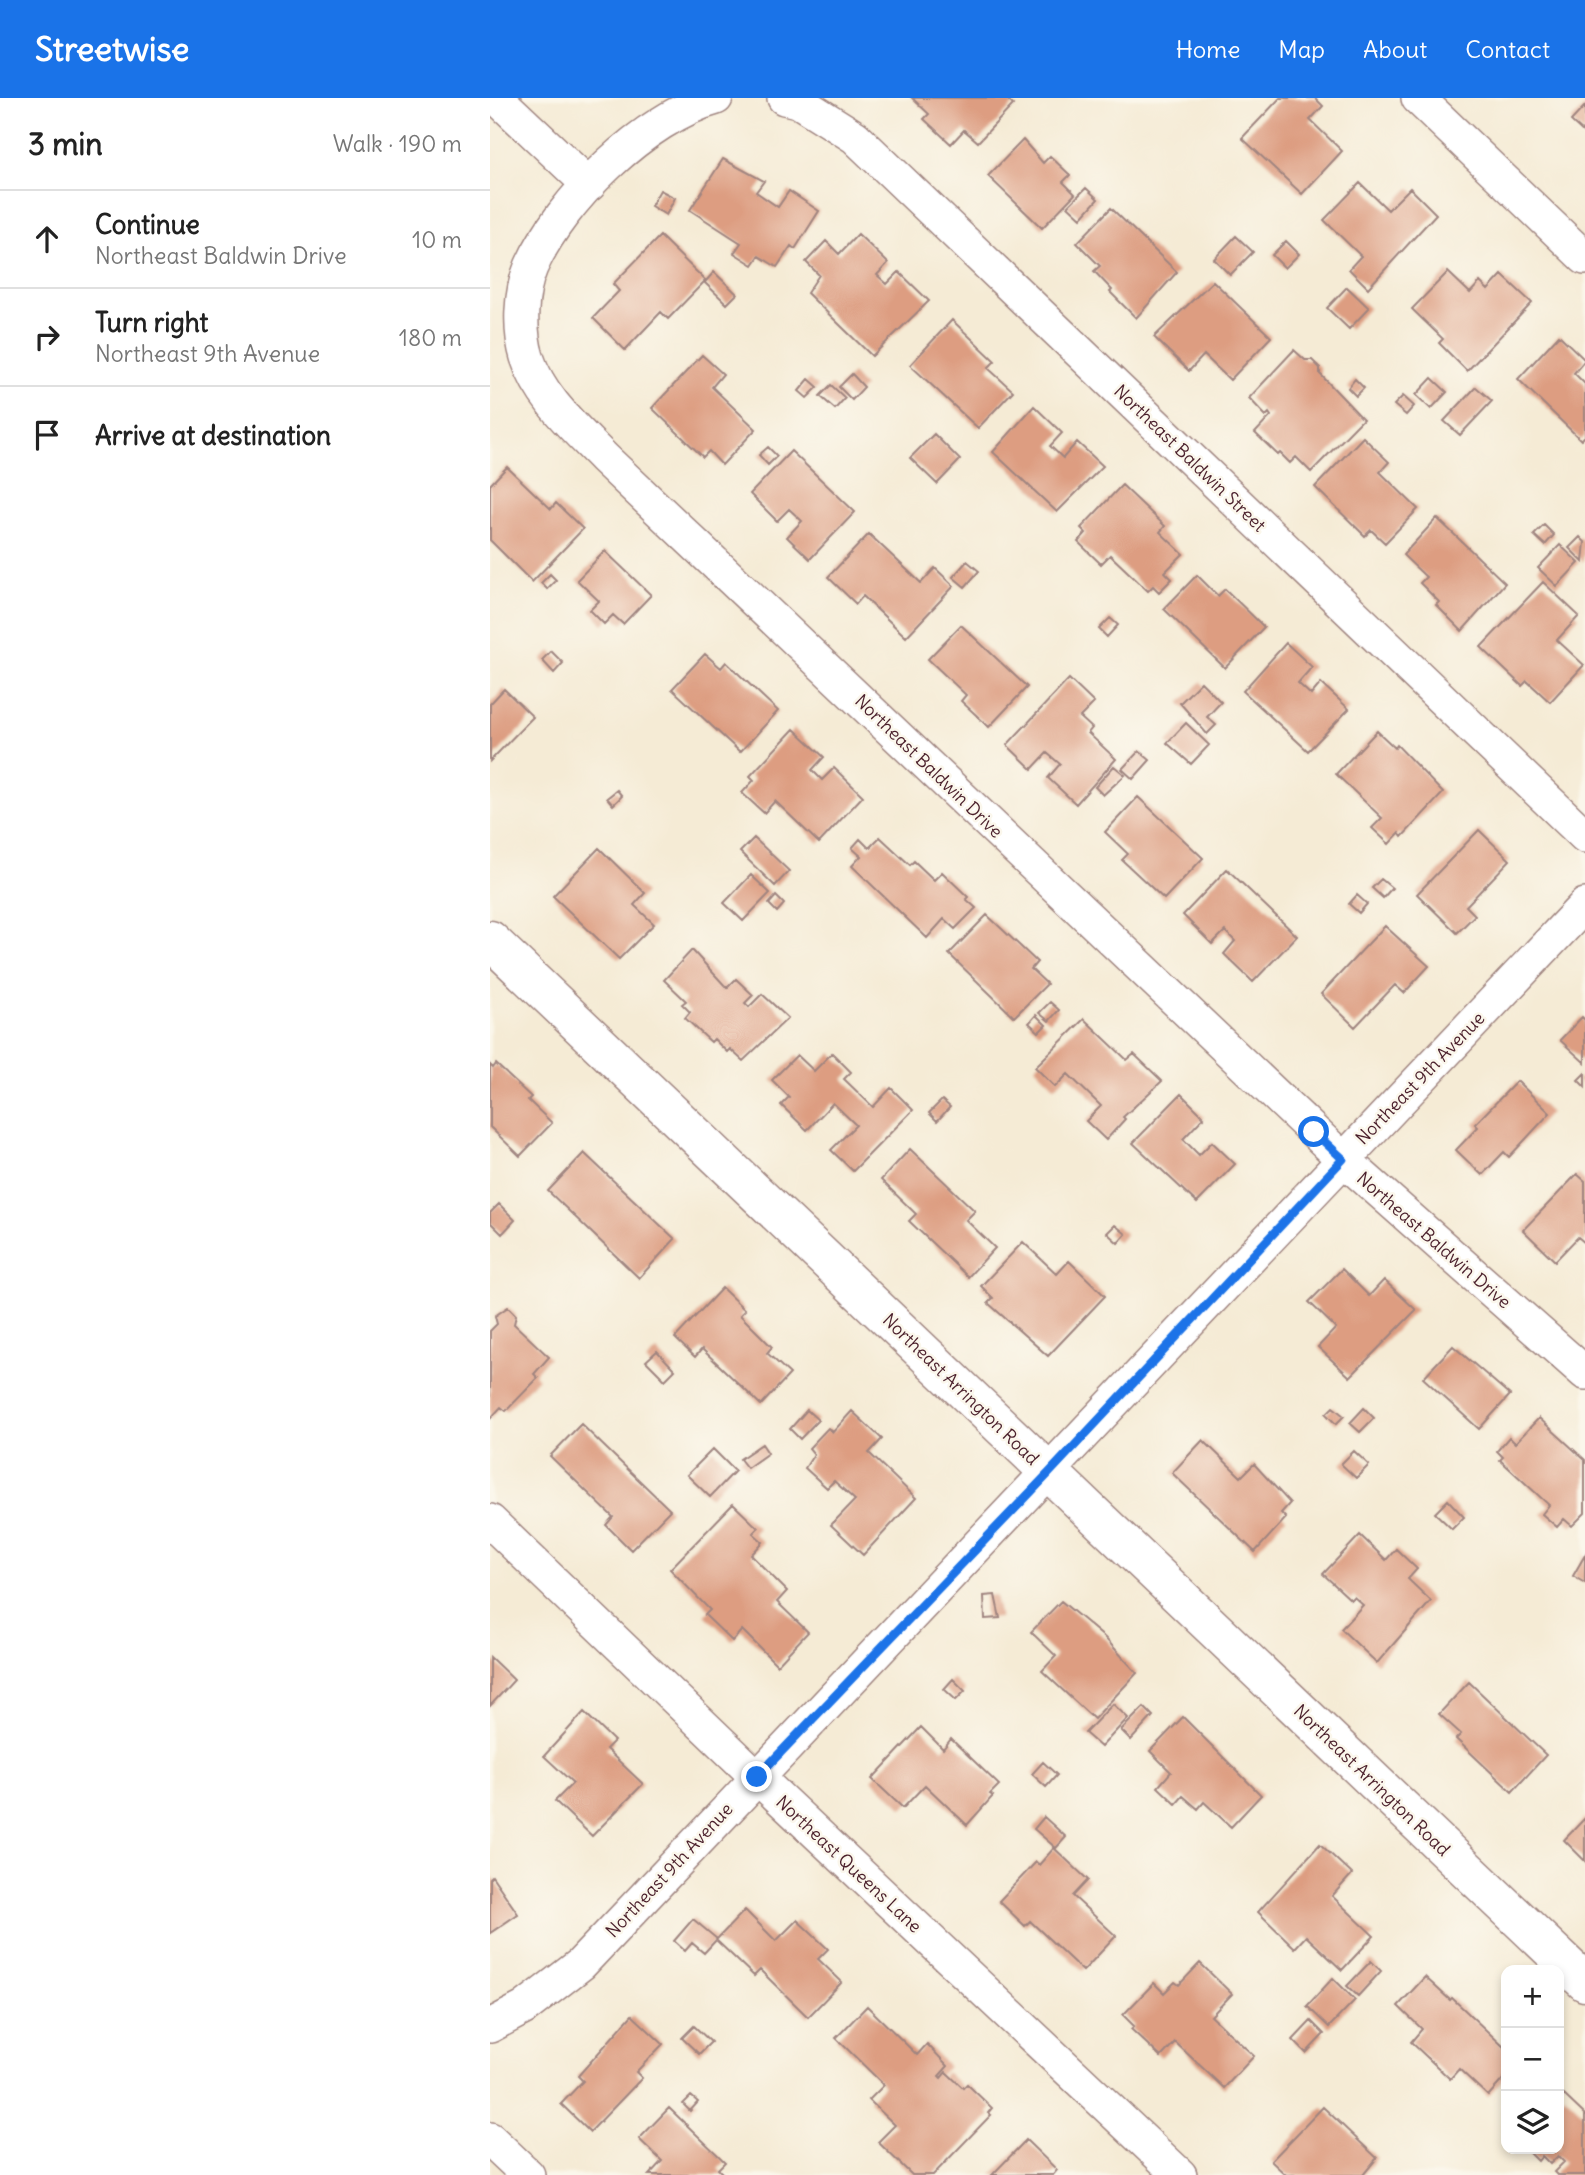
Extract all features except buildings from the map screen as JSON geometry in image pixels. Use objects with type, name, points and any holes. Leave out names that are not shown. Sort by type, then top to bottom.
[{"type":"street","points":[[497,98],[589,185],[623,150],[664,118],[694,104],[716,98]]},
{"type":"street","name":"Northeast Baldwin Street","points":[[784,98],[798,101],[855,137],[1585,836]]},
{"type":"street","points":[[1418,98],[1585,258]]},
{"type":"street","name":"Northeast Baldwin Drive","points":[[589,185],[545,242],[530,269],[523,298],[522,328],[527,357],[557,410],[604,458],[1343,1159],[1585,1373]]},
{"type":"street","name":"Northeast 9th Avenue","points":[[490,2026],[524,2008],[580,1964],[1049,1473],[1585,905]]},
{"type":"street","name":"Northeast Arrington Road","points":[[490,940],[1585,1982]]},
{"type":"street","name":"Northeast Queens Lane","points":[[490,1521],[757,1777],[1180,2175]]},
{"type":"street","points":[[490,2139],[528,2175]]},
{"type":"route","points":[[757,1777],[1049,1473],[1343,1159],[1314,1132]]}]
